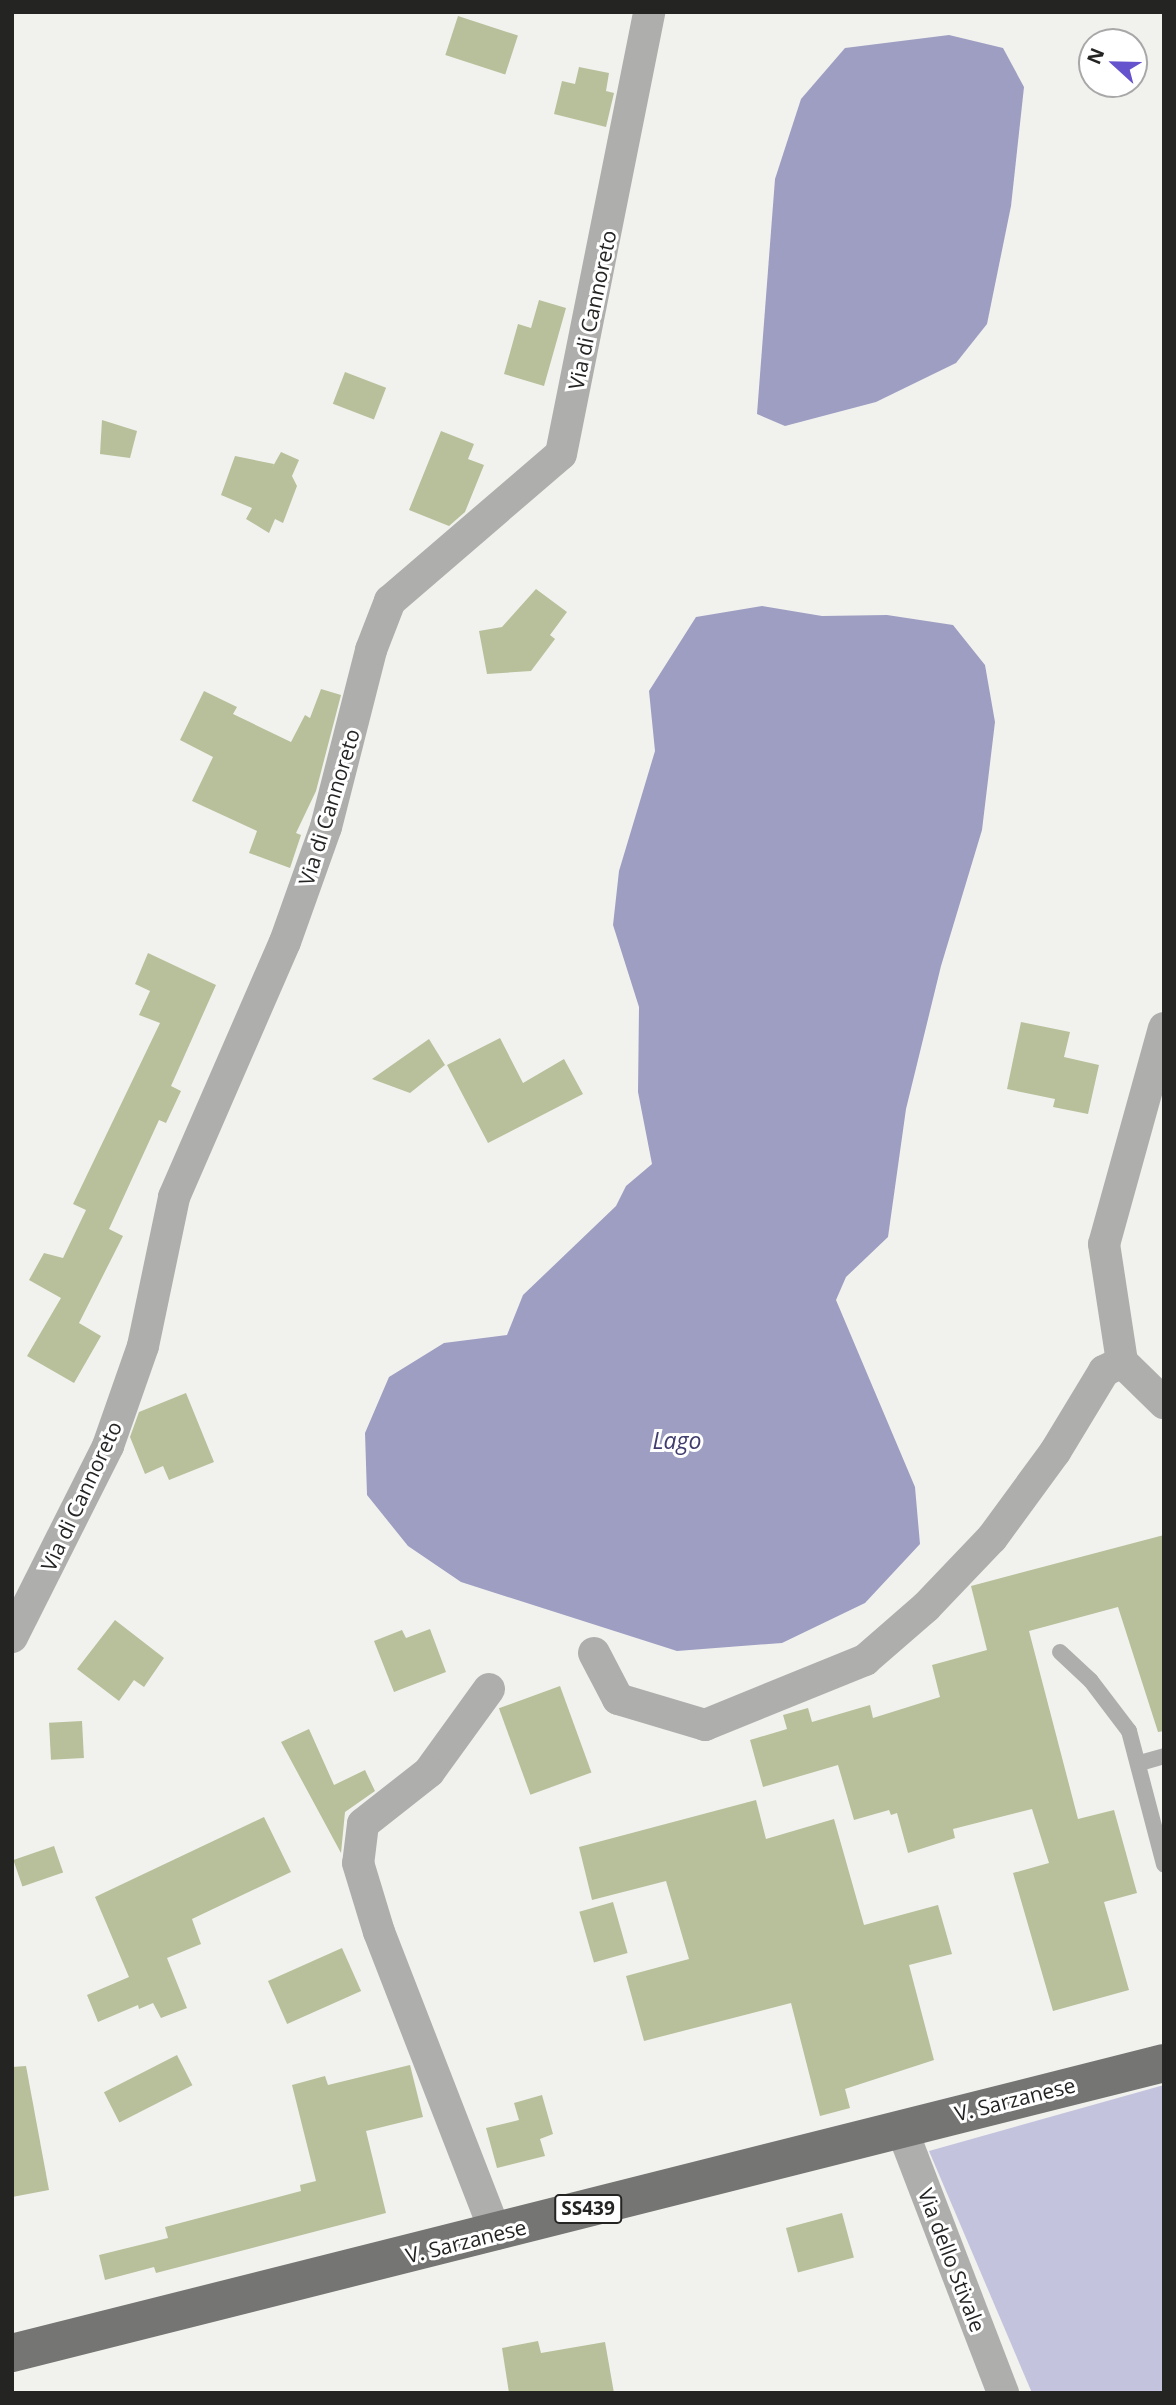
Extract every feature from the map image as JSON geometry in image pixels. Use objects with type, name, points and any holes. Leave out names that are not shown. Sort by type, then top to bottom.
[{"type":"main road","name":"V. Sarzanese","points":[[12,2353],[496,2234],[901,2127],[1164,2063]]},
{"type":"street","name":"Via di Cannoreto","points":[[12,1637],[108,1446],[143,1346],[174,1198],[233,1070],[317,852],[371,650],[390,601],[561,454],[649,12]]},
{"type":"street","points":[[1164,1028],[1104,1244],[1122,1362],[1164,1403]]},
{"type":"street","points":[[594,1653],[618,1699],[705,1725],[865,1660],[926,1608],[992,1538],[1055,1452],[1104,1371],[1122,1362]]},
{"type":"street","points":[[489,1689],[429,1772],[363,1824],[358,1863],[379,1932],[496,2234]]},
{"type":"street","name":"Via dello Stivale","points":[[901,2127],[1003,2393]]},
{"type":"lane","points":[[1060,1652],[1091,1681],[1129,1731],[1140,1763],[1164,1864]]},
{"type":"lane","points":[[1140,1763],[1164,1756]]},
{"type":"shaded area","points":[[1164,2085],[1164,2393],[1032,2393],[929,2151]]},
{"type":"water","points":[[949,35],[1003,48],[1024,87],[1011,206],[987,324],[956,363],[876,402],[785,426],[757,414],[775,179],[801,99],[845,48]]},
{"type":"water","name":"Lago","points":[[762,606],[822,616],[887,615],[953,625],[985,665],[995,722],[982,830],[941,966],[906,1109],[888,1237],[846,1277],[836,1300],[915,1487],[920,1544],[865,1603],[782,1643],[677,1651],[461,1582],[408,1546],[367,1495],[365,1433],[389,1377],[444,1343],[507,1335],[523,1295],[616,1206],[626,1186],[652,1164],[638,1092],[639,1007],[613,925],[619,871],[655,751],[649,691],[696,617]]},
{"type":"building","points":[[458,16],[518,35],[505,74],[445,55]]},
{"type":"building","points":[[579,67],[609,73],[606,91],[614,93],[606,127],[554,114],[562,81],[575,84]]},
{"type":"building","points":[[539,300],[566,308],[544,386],[504,374],[518,324],[531,328]]},
{"type":"building","points":[[345,372],[386,388],[374,420],[333,404]]},
{"type":"building","points":[[102,420],[137,431],[130,458],[100,454]]},
{"type":"building","points":[[441,431],[474,444],[468,459],[484,465],[465,512],[449,526],[409,510]]},
{"type":"building","points":[[281,452],[299,460],[292,476],[297,486],[283,523],[275,519],[269,533],[246,519],[252,508],[221,495],[235,456],[274,464],[272,468]]},
{"type":"building","points":[[536,589],[567,612],[550,635],[555,639],[531,671],[487,674],[479,631],[502,627]]},
{"type":"building","points":[[321,689],[341,695],[316,791],[296,833],[301,835],[290,868],[249,853],[257,831],[192,801],[213,757],[180,740],[204,691],[237,707],[233,714],[291,742],[305,715],[310,718]]},
{"type":"building","points":[[148,953],[216,985],[171,1086],[181,1091],[166,1123],[159,1120],[109,1229],[123,1236],[79,1323],[101,1336],[74,1383],[27,1356],[61,1298],[29,1280],[44,1253],[63,1258],[86,1210],[73,1204],[160,1023],[139,1015],[150,991],[135,984]]},
{"type":"building","points":[[1021,1022],[1070,1032],[1064,1057],[1099,1065],[1088,1114],[1053,1107],[1055,1099],[1007,1089]]},
{"type":"building","points":[[500,1038],[523,1083],[564,1059],[583,1094],[488,1143],[447,1065]]},
{"type":"building","points":[[429,1039],[445,1065],[410,1093],[372,1079]]},
{"type":"building","points":[[186,1393],[214,1462],[169,1480],[163,1466],[145,1474],[130,1437],[139,1412]]},
{"type":"building","points":[[1164,1535],[1164,1731],[1158,1732],[1118,1607],[1029,1631],[1078,1819],[1114,1810],[1137,1893],[1104,1902],[1129,1990],[1053,2011],[1013,1873],[1049,1863],[1032,1809],[953,1829],[955,1838],[908,1853],[897,1813],[891,1815],[889,1810],[854,1820],[838,1765],[763,1787],[750,1740],[787,1729],[783,1715],[808,1708],[812,1722],[870,1705],[873,1718],[940,1697],[932,1665],[987,1650],[971,1586]]},
{"type":"building","points":[[115,1620],[164,1658],[144,1687],[134,1680],[119,1701],[77,1669]]},
{"type":"building","points":[[430,1629],[446,1672],[394,1692],[374,1641],[402,1630],[406,1638]]},
{"type":"building","points":[[560,1686],[591,1772],[530,1795],[499,1708]]},
{"type":"building","points":[[82,1721],[84,1758],[51,1760],[49,1723]]},
{"type":"building","points":[[309,1729],[334,1785],[365,1770],[375,1791],[345,1812],[341,1853],[281,1742]]},
{"type":"building","points":[[756,1800],[766,1839],[834,1819],[864,1925],[938,1905],[952,1954],[909,1965],[934,2060],[845,2089],[850,2108],[820,2116],[791,2003],[644,2041],[626,1976],[689,1959],[666,1881],[592,1900],[579,1847]]},
{"type":"building","points":[[264,1817],[291,1872],[192,1919],[201,1944],[167,1958],[187,2008],[161,2018],[153,2003],[139,2009],[138,2005],[98,2022],[87,1995],[129,1977],[95,1897]]},
{"type":"building","points":[[54,1846],[63,1872],[22,1886],[13,1860]]},
{"type":"building","points":[[613,1902],[628,1953],[594,1963],[579,1912]]},
{"type":"building","points":[[342,1948],[361,1991],[287,2024],[268,1981]]},
{"type":"building","points":[[177,2055],[192,2085],[119,2123],[104,2092]]},
{"type":"building","points":[[410,2065],[423,2117],[366,2131],[386,2213],[156,2273],[154,2267],[105,2280],[99,2255],[168,2238],[165,2227],[301,2191],[300,2185],[316,2181],[292,2085],[325,2076],[328,2085]]},
{"type":"building","points":[[26,2066],[49,2190],[12,2197],[12,2067]]},
{"type":"building","points":[[542,2095],[553,2134],[540,2139],[545,2156],[497,2168],[486,2128],[519,2120],[514,2103]]},
{"type":"building","points":[[842,2213],[854,2257],[798,2272],[786,2228]]},
{"type":"building","points":[[538,2341],[541,2353],[605,2342],[614,2393],[509,2393],[502,2348]]}]
